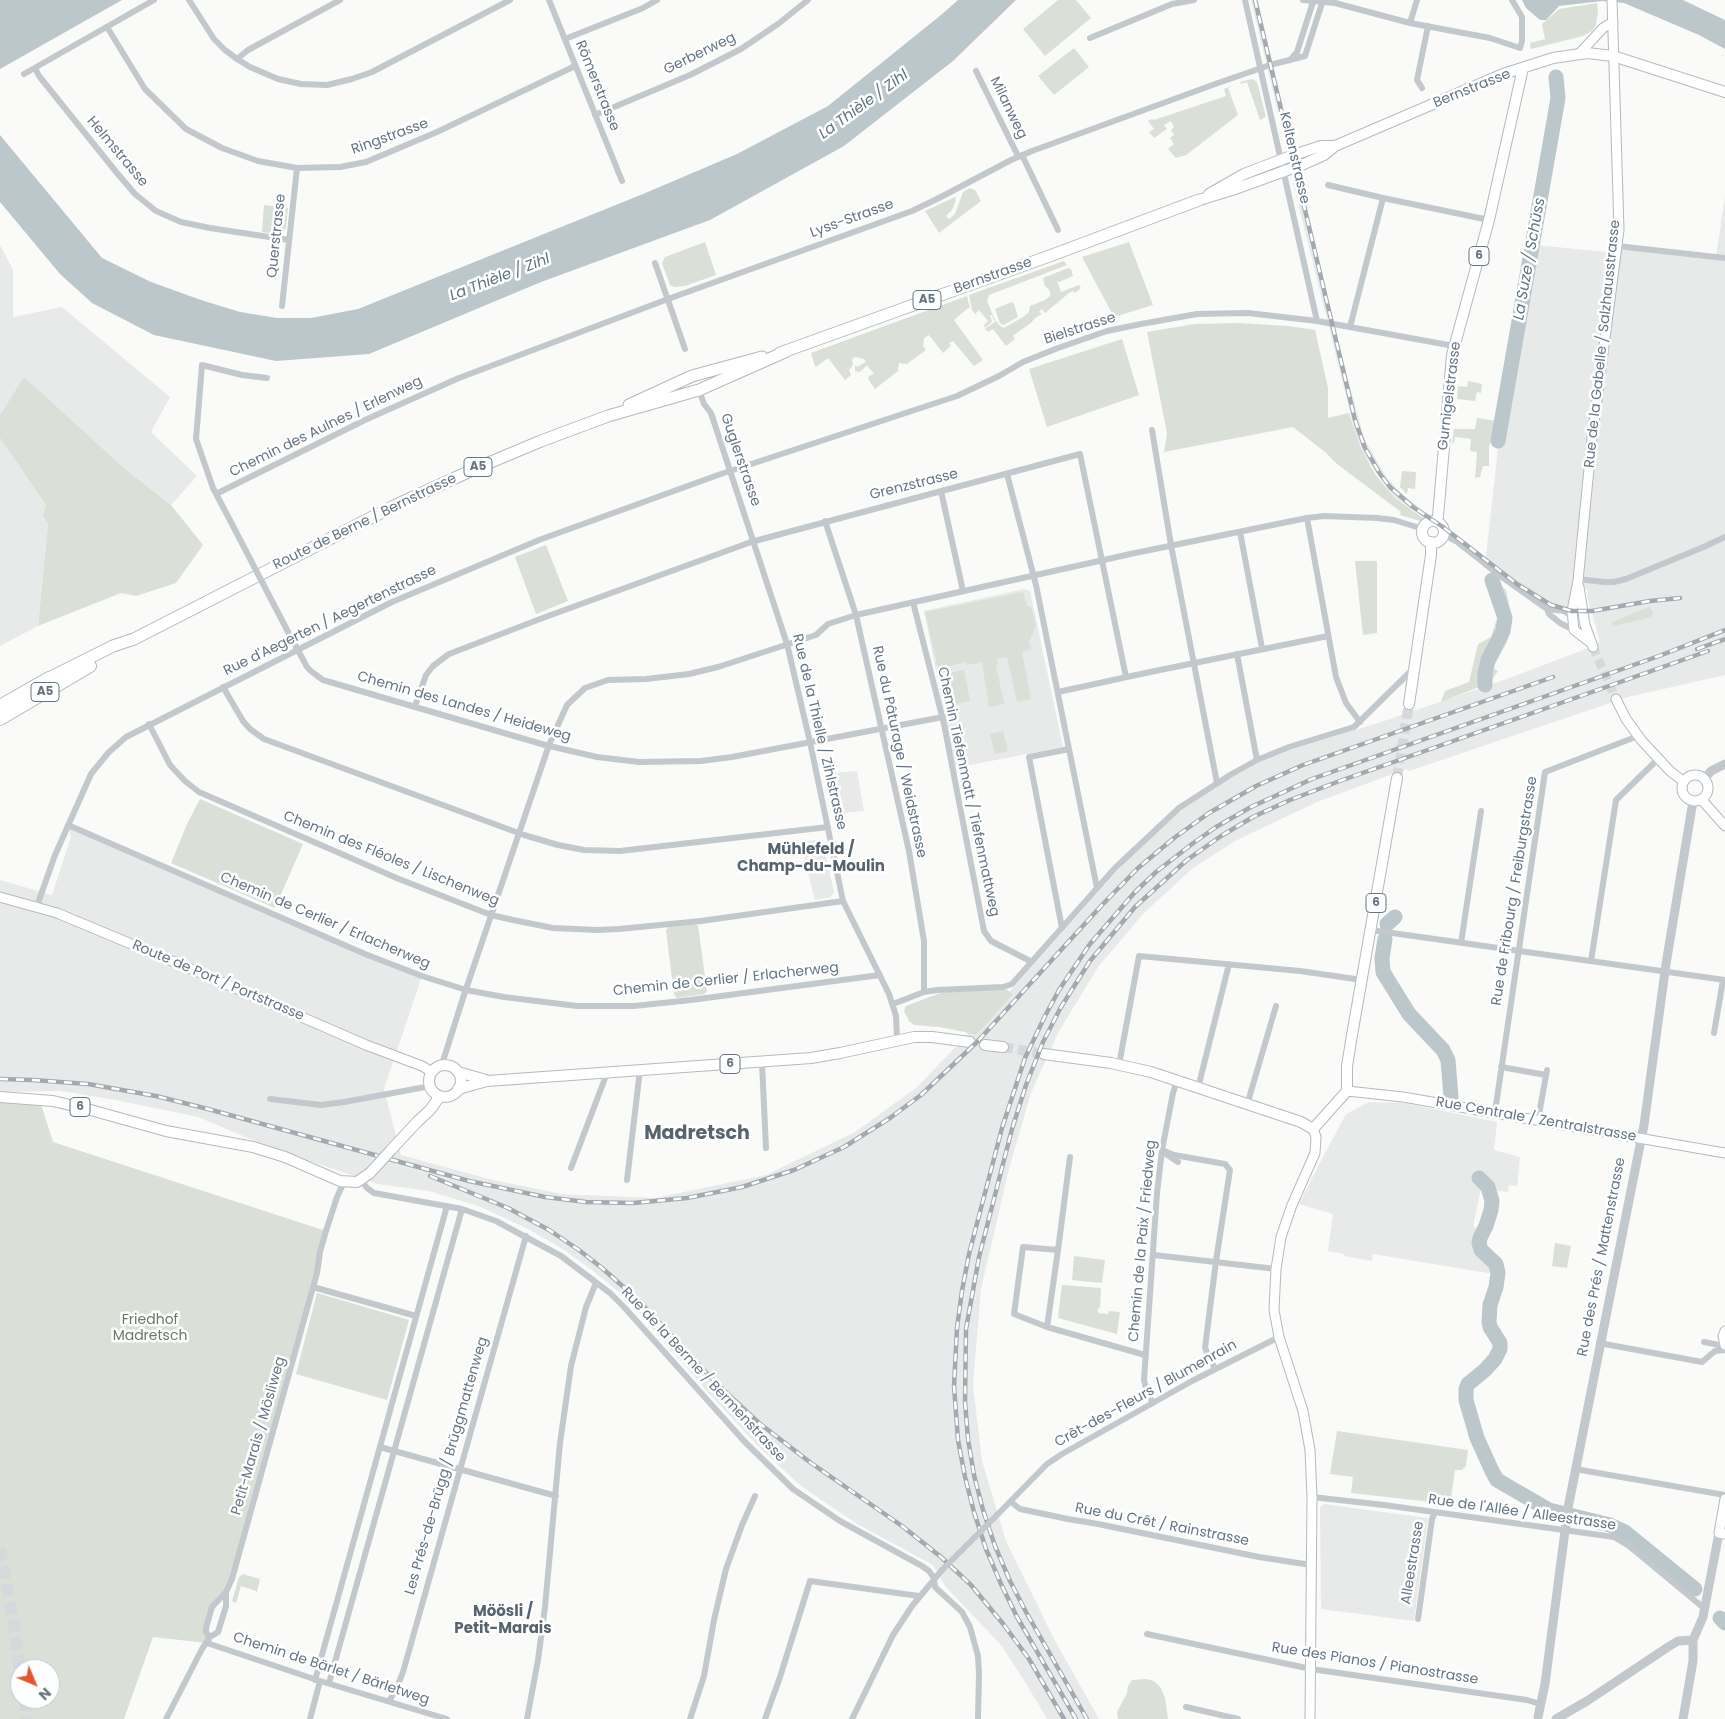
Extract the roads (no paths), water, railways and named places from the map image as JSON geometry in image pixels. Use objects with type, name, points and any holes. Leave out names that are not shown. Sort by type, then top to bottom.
[{"type":"highway","name":"Bernstrasse","points":[[608,416],[699,390],[787,351],[1199,200]]},
{"type":"highway","name":"Bernstrasse","points":[[608,416],[692,376],[787,351]]},
{"type":"highway","points":[[699,390],[706,378],[720,368]]},
{"type":"highway","name":"Route de Berne / Bernstrasse","points":[[134,639],[440,484],[541,441],[608,416]]},
{"type":"highway","name":"A5","points":[[0,719],[117,651],[134,639]]},
{"type":"highway","name":"A5","points":[[0,698],[16,689],[49,678],[113,646],[134,639]]},
{"type":"highway","points":[[0,706],[49,678]]},
{"type":"main road","name":"Rue de la Gabelle / Salzhausstrasse","points":[[1574,630],[1572,615],[1578,580],[1592,438],[1617,246],[1618,221],[1612,3]]},
{"type":"main road","points":[[1579,54],[1603,28],[1613,22]]},
{"type":"main road","name":"Bernstrasse","points":[[1199,200],[1232,190],[1324,155],[1336,146],[1503,74],[1553,58],[1579,54],[1613,56],[1725,92]]},
{"type":"main road","name":"Gurnigelstrasse","points":[[1436,522],[1454,346],[1489,220],[1523,68]]},
{"type":"main road","name":"Bernstrasse","points":[[1199,200],[1244,174],[1321,146],[1336,146]]},
{"type":"main road","points":[[1436,522],[1443,527],[1444,535],[1440,540],[1431,542],[1423,536],[1423,529],[1428,523],[1436,522]]},
{"type":"main road","points":[[1409,704],[1431,555],[1431,542]]},
{"type":"main road","points":[[1574,630],[1592,645],[1585,625],[1578,580]]},
{"type":"main road","points":[[1616,698],[1626,719],[1638,736],[1658,759],[1683,781]]},
{"type":"main road","points":[[1693,775],[1704,779],[1708,789],[1706,795],[1697,800],[1687,799],[1681,788],[1683,781],[1693,775]]},
{"type":"main road","name":"6","points":[[1347,1091],[1347,1066],[1397,778]]},
{"type":"main road","points":[[1697,800],[1725,826]]},
{"type":"main road","name":"Route de Port / Portstrasse","points":[[0,897],[57,913],[366,1045],[415,1063],[432,1072]]},
{"type":"main road","name":"6","points":[[458,1089],[487,1081],[762,1063],[819,1057],[922,1036],[970,1042]]},
{"type":"main road","points":[[985,1045],[1002,1047]]},
{"type":"main road","points":[[1044,1054],[1119,1065],[1151,1072],[1301,1122],[1313,1129],[1316,1137],[1315,1153],[1287,1218],[1281,1237],[1276,1269],[1274,1310],[1279,1336],[1303,1411],[1311,1459],[1310,1719]]},
{"type":"main road","points":[[443,1065],[452,1066],[458,1072],[461,1080],[458,1089],[452,1095],[440,1096],[436,1094],[431,1086],[432,1072],[435,1068],[443,1065]]},
{"type":"main road","name":"6","points":[[458,1072],[487,1081]]},
{"type":"main road","points":[[1313,1129],[1347,1091]]},
{"type":"main road","name":"Rue Centrale / Zentralstrasse","points":[[1347,1091],[1403,1097],[1495,1112],[1725,1153]]},
{"type":"main road","points":[[361,1180],[430,1110],[440,1096]]},
{"type":"main road","name":"6","points":[[0,1097],[53,1101],[88,1109],[166,1131],[253,1147],[285,1157],[344,1182],[361,1180]]},
{"type":"main road","points":[[1725,1331],[1723,1336],[1725,1346]]},
{"type":"main road","points":[[1722,1533],[1725,1497]]},
{"type":"street","points":[[24,74],[154,0]]},
{"type":"street","points":[[189,0],[214,39],[224,50],[237,59],[250,67],[278,78],[302,84],[327,85],[372,72],[510,0]]},
{"type":"street","points":[[237,59],[255,46],[340,0]]},
{"type":"street","name":"Römerstrasse","points":[[550,0],[622,181]]},
{"type":"street","points":[[565,39],[643,8],[656,0]]},
{"type":"street","name":"Gerberweg","points":[[595,115],[690,75],[741,49],[778,24],[808,0]]},
{"type":"street","points":[[1090,38],[1172,4],[1194,0]]},
{"type":"street","name":"Keltenstrasse","points":[[1245,0],[1317,321]]},
{"type":"street","points":[[1303,0],[1336,2],[1410,23],[1490,38],[1520,48],[1522,41],[1522,17],[1512,0]]},
{"type":"street","points":[[1410,23],[1417,0]]},
{"type":"street","points":[[1290,60],[1305,56],[1323,1]]},
{"type":"street","points":[[1290,60],[1297,52],[1313,2]]},
{"type":"street","points":[[1422,88],[1417,80],[1428,26]]},
{"type":"street","name":"Ringstrasse","points":[[107,27],[145,90],[186,129],[222,148],[258,161],[297,168],[340,166],[366,162],[438,132],[575,66]]},
{"type":"street","name":"Lyss-Strasse","points":[[446,384],[668,299],[912,211],[1020,156],[1200,89],[1290,60]]},
{"type":"street","name":"Helmstrasse","points":[[35,68],[39,76],[117,173],[136,194],[156,211],[181,222],[289,240]]},
{"type":"street","name":"Milanweg","points":[[976,71],[1058,230]]},
{"type":"street","name":"Querstrasse","points":[[282,306],[297,168]]},
{"type":"street","points":[[1328,185],[1489,220]]},
{"type":"street","points":[[1350,327],[1383,198]]},
{"type":"street","points":[[1617,246],[1725,258]]},
{"type":"street","points":[[655,263],[686,349]]},
{"type":"street","name":"Bielstrasse","points":[[731,470],[957,396],[1023,362],[1080,340],[1107,331],[1150,322],[1197,314],[1248,313],[1317,321],[1454,346]]},
{"type":"street","name":"Chemin des Landes / Heideweg","points":[[267,378],[242,375],[202,365],[196,439],[216,494],[297,650],[312,672],[323,680],[550,745],[597,757],[639,762],[668,763],[732,757],[943,717]]},
{"type":"street","name":"Chemin des Aulnes / Erlenweg","points":[[216,494],[365,420],[446,384]]},
{"type":"street","name":"Guglerstrasse","points":[[699,390],[704,404],[711,412],[754,541]]},
{"type":"street","points":[[1152,430],[1171,545],[1217,783]]},
{"type":"street","name":"Grenzstrasse","points":[[415,706],[426,675],[433,666],[449,654],[691,562],[754,541],[825,521],[1080,454],[1103,560]]},
{"type":"street","name":"Rue d'Aegerten / Aegertenstrasse","points":[[37,906],[41,891],[68,825],[91,774],[100,761],[126,737],[401,598],[539,540],[731,470]]},
{"type":"street","points":[[1007,474],[1034,576],[1097,888]]},
{"type":"street","points":[[941,491],[963,591]]},
{"type":"street","points":[[443,1065],[491,914],[550,745],[567,705],[578,693],[592,684],[608,680],[646,679],[688,674],[718,667],[816,635],[828,624],[856,615],[1171,545],[1307,518],[1324,516],[1377,518],[1394,520],[1423,529]]},
{"type":"street","points":[[1307,518],[1328,636],[1340,688],[1349,707],[1360,722]]},
{"type":"street","name":"Rue du Pâturage / Weidstrasse","points":[[825,521],[856,615],[909,851],[924,941],[924,992]]},
{"type":"street","points":[[1240,532],[1262,648]]},
{"type":"street","points":[[1444,535],[1456,540],[1499,575],[1547,609],[1564,611],[1585,625]]},
{"type":"street","points":[[1578,580],[1614,582],[1626,579],[1725,537]]},
{"type":"street","name":"Rue de la Thielle / Zihlstrasse","points":[[754,541],[788,644],[843,901],[893,1004],[896,1016],[897,1040]]},
{"type":"street","points":[[1103,560],[1126,677]]},
{"type":"street","name":"Chemin Tiefenmatt / Tiefenmattweg","points":[[913,602],[943,717],[984,931],[991,941],[1032,962]]},
{"type":"street","points":[[1547,609],[1549,614],[1560,623],[1574,630]]},
{"type":"street","points":[[1058,692],[1262,648],[1328,636]]},
{"type":"street","points":[[1237,654],[1257,760]]},
{"type":"street","points":[[893,1004],[924,992],[952,988],[1006,986],[1014,982],[1128,855],[1187,802],[1257,760],[1295,745],[1347,731],[1360,722],[1414,668]]},
{"type":"street","points":[[224,687],[243,722],[264,739],[542,841],[584,850],[620,851],[828,827]]},
{"type":"street","name":"Chemin des Fléoles / Lischenweg","points":[[149,724],[170,765],[199,792],[382,872],[491,914],[530,924],[597,930],[663,925],[843,901]]},
{"type":"street","name":"Rue de Fribourg / Freiburgstrasse","points":[[1495,1112],[1545,772],[1638,736]]},
{"type":"street","points":[[1062,928],[1029,756],[1069,749]]},
{"type":"street","points":[[1591,961],[1616,800],[1658,759]]},
{"type":"street","points":[[1704,779],[1711,771],[1725,764]]},
{"type":"street","name":"Rue des Prés / Mattenstrasse","points":[[1538,1718],[1545,1684],[1565,1525],[1599,1343],[1641,1139],[1665,972],[1697,800]]},
{"type":"street","points":[[1461,943],[1481,811]]},
{"type":"street","name":"Chemin de Cerlier / Erlacherweg","points":[[68,825],[365,954],[422,976],[466,990],[546,1003],[586,1006],[628,1006],[691,1000],[880,975]]},
{"type":"street","points":[[1371,930],[1724,980],[1714,1033]]},
{"type":"street","points":[[1119,1065],[1138,956],[1300,971],[1362,980]]},
{"type":"street","points":[[1198,1088],[1229,964]]},
{"type":"street","points":[[1247,1105],[1276,1006]]},
{"type":"street","points":[[762,1063],[766,1148]]},
{"type":"street","points":[[1501,1067],[1546,1072],[1538,1120]]},
{"type":"street","points":[[627,1180],[640,1070]]},
{"type":"street","points":[[571,1168],[607,1073]]},
{"type":"street","name":"Chemin de la Paix / Friedweg","points":[[1153,1403],[1147,1392],[1144,1380],[1145,1355],[1162,1150],[1172,1093],[1177,1081]]},
{"type":"street","points":[[270,1099],[321,1105],[431,1086]]},
{"type":"street","points":[[1162,1150],[1178,1162]]},
{"type":"street","points":[[1162,1150],[1174,1155],[1220,1162],[1230,1168],[1205,1348],[1215,1369]]},
{"type":"street","points":[[1047,1327],[1070,1157]]},
{"type":"street","name":"Rue de la Berme / Bermenstrasse","points":[[361,1180],[374,1193],[462,1209],[496,1221],[561,1256],[610,1293],[744,1441],[793,1488],[840,1521],[925,1568],[934,1578],[935,1587],[962,1612],[970,1627],[978,1656],[980,1692],[978,1719]]},
{"type":"street","name":"Petit-Marais / Mösliweg","points":[[226,1592],[226,1606],[218,1632],[208,1640],[206,1628],[212,1607],[226,1592],[232,1579],[313,1287],[326,1231],[344,1182]]},
{"type":"street","points":[[310,1719],[318,1680],[380,1447],[447,1206]]},
{"type":"street","points":[[329,1684],[462,1209]]},
{"type":"street","name":"Les Prés-de-Brügg / Brüggmattenweg","points":[[389,1701],[396,1690],[403,1672],[526,1236]]},
{"type":"street","points":[[1058,1250],[1023,1247],[1014,1314],[1047,1327],[1145,1355]]},
{"type":"street","points":[[1154,1255],[1276,1269]]},
{"type":"street","points":[[527,1719],[538,1660],[560,1443],[571,1366],[586,1307],[596,1283]]},
{"type":"street","points":[[313,1287],[416,1316]]},
{"type":"street","name":"Crêt-des-Fleurs / Blumenrain","points":[[854,1719],[893,1635],[919,1596],[934,1578],[1047,1464],[1082,1442],[1279,1336]]},
{"type":"street","points":[[1704,1342],[1725,1346]]},
{"type":"street","points":[[1599,1343],[1702,1362],[1715,1351],[1725,1350]]},
{"type":"street","points":[[380,1447],[556,1496]]},
{"type":"street","points":[[1575,1469],[1725,1497]]},
{"type":"street","points":[[690,1719],[704,1676],[726,1569],[754,1496]]},
{"type":"street","name":"Rue de l'Allée / Alleestrasse","points":[[1312,1497],[1565,1525],[1614,1537],[1621,1540],[1705,1609]]},
{"type":"street","name":"Rue du Crêt / Rainstrasse","points":[[1011,1502],[1020,1509],[1259,1557],[1311,1565]]},
{"type":"street","name":"Alleestrasse","points":[[1418,1619],[1432,1519],[1435,1512]]},
{"type":"street","points":[[1683,1719],[1693,1662],[1693,1640],[1701,1625],[1722,1533]]},
{"type":"street","points":[[765,1719],[810,1580],[919,1596]]},
{"type":"street","name":"Rue des Pianos / Pianostrasse","points":[[1147,1634],[1311,1669],[1527,1700],[1540,1704]]},
{"type":"street","points":[[166,1719],[208,1640]]},
{"type":"street","name":"Chemin de Bärlet / Bärletweg","points":[[208,1640],[329,1684],[447,1719]]},
{"type":"street","points":[[1556,1719],[1587,1701],[1678,1641],[1693,1640]]},
{"type":"street","points":[[1186,1707],[1238,1719]]},
{"type":"water","points":[[0,0],[122,0],[0,69]]},
{"type":"water","name":"La Thièle / Zihl","points":[[958,0],[1016,0],[953,61],[844,146],[710,220],[541,282],[369,354],[276,361],[154,335],[92,303],[60,274],[0,202],[0,135],[102,258],[151,282],[240,312],[277,318],[311,318],[358,309],[737,154],[828,106]]},
{"type":"water","points":[[1522,0],[1683,0],[1725,20],[1725,49],[1699,35],[1624,3],[1602,1],[1559,6],[1546,20],[1540,20],[1526,8]]},
{"type":"waterway","name":"La Suze / Schüss","points":[[1498,441],[1558,98],[1556,77]]},
{"type":"waterway","name":"La Suze / Schüss","points":[[1485,685],[1488,660],[1503,631],[1505,618],[1492,580]]},
{"type":"waterway","name":"La Suze / Schüss","points":[[1387,924],[1395,917]]},
{"type":"waterway","name":"La Suze / Schüss","points":[[1385,939],[1382,958],[1383,972],[1409,1014],[1443,1050],[1448,1060],[1451,1097]]},
{"type":"waterway","name":"La Suze / Schüss","points":[[1479,1178],[1488,1187],[1492,1201],[1491,1210],[1479,1243],[1481,1250],[1496,1264],[1498,1273],[1490,1305],[1489,1322],[1500,1343],[1500,1349],[1495,1359],[1485,1370],[1468,1384],[1466,1400],[1477,1438],[1492,1471],[1497,1480],[1549,1510],[1610,1525],[1625,1532],[1695,1589]]},
{"type":"waterway","name":"La Suze / Schüss","points":[[1720,1618],[1725,1623]]},
{"type":"tunnel","points":[[1593,647],[1616,699]]},
{"type":"tunnel","points":[[1397,778],[1409,704]]},
{"type":"tunnel","points":[[1003,1047],[1044,1054]]},
{"type":"tunnel","points":[[0,1549],[19,1659]]},
{"type":"tunnel","points":[[26,1709],[26,1719]]},
{"type":"railway","points":[[1255,0],[1355,420],[1365,448],[1380,474],[1390,487],[1413,507],[1443,527],[1517,584],[1551,605],[1572,611],[1592,611],[1680,598]]},
{"type":"railway","points":[[1076,1719],[1017,1617],[986,1549],[965,1477],[958,1440],[954,1386],[957,1328],[962,1291],[969,1254],[1002,1128],[1025,1058],[1059,990],[1090,944],[1135,892],[1156,872],[1192,844],[1216,827],[1251,807],[1312,779],[1659,656],[1725,630]]},
{"type":"railway","points":[[1697,649],[1725,639]]},
{"type":"railway","points":[[1087,1719],[1026,1612],[995,1546],[974,1475],[968,1439],[965,1402],[966,1329],[979,1257],[1012,1129],[1026,1085],[1043,1042],[1061,1007],[1090,961],[1135,907],[1187,860],[1221,836],[1253,817],[1337,782],[1708,651]]},
{"type":"railway","points":[[0,1079],[88,1084],[156,1096],[469,1181],[545,1197],[586,1202],[633,1203],[687,1198],[742,1187],[794,1170],[844,1147],[890,1118],[921,1095],[977,1042],[1138,868],[1174,838],[1209,813],[1256,786],[1303,765],[1553,677]]},
{"type":"railway","points":[[430,1176],[508,1208],[549,1230],[579,1250],[636,1298],[718,1385],[759,1423],[811,1463],[902,1526],[941,1557],[971,1585],[1004,1625],[1029,1659],[1064,1719]]},
{"type":"district","name":"Mühlefeld / Champ-du-Moulin","points":[[811,858]]},
{"type":"district","name":"Madretsch","points":[[697,1134]]},
{"type":"district","name":"Möösli / Petit-Marais","points":[[503,1620]]},
{"type":"park label","name":"Friedhof Madretsch","points":[[150,1328]]}]
